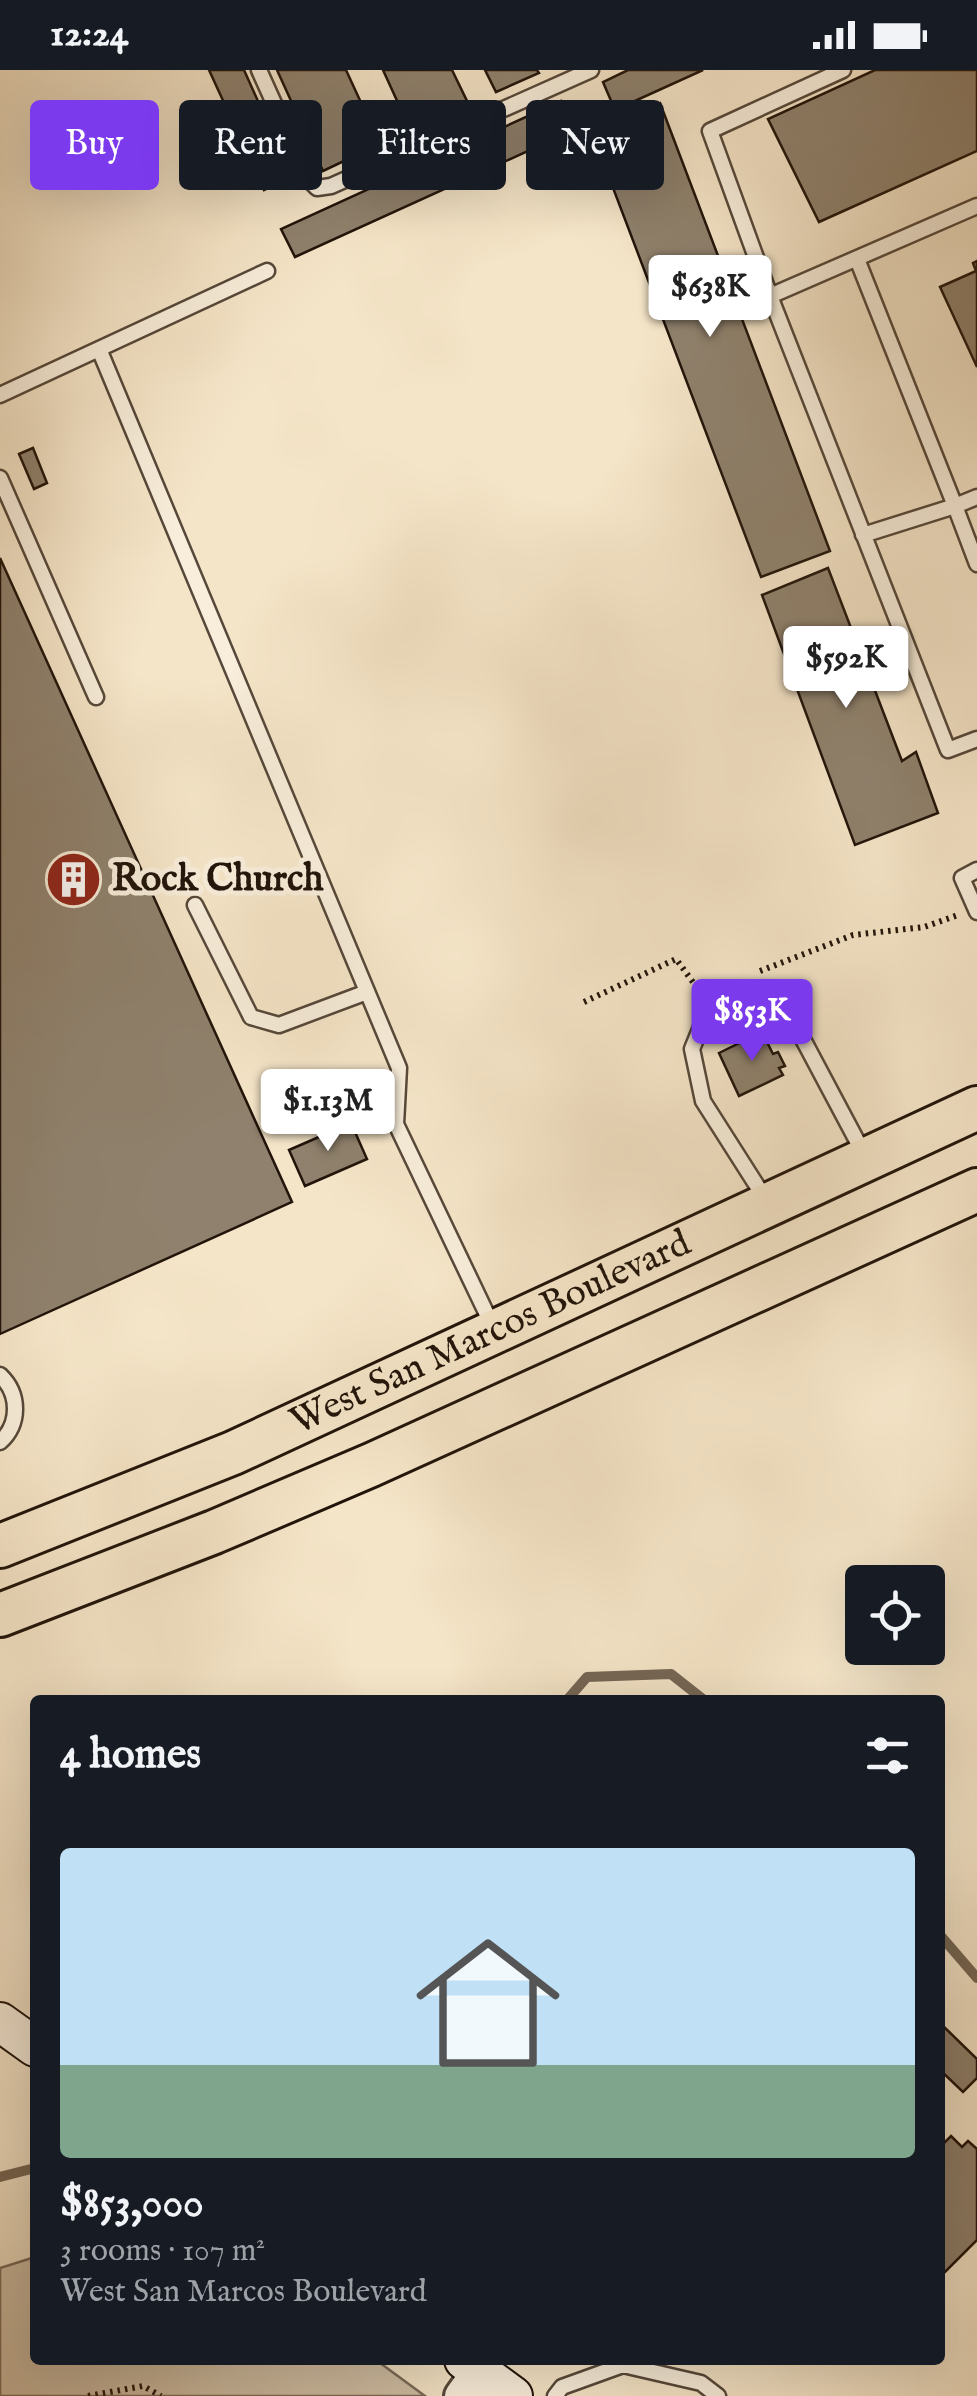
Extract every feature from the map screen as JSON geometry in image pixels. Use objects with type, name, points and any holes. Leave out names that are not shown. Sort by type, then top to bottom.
[{"type":"main road","name":"West San Marcos Boulevard","points":[[0,1546],[233,1453],[977,1108]]},
{"type":"main road","name":"West San Marcos Boulevard","points":[[0,1614],[214,1532],[371,1465],[977,1190]]},
{"type":"main road","points":[[0,2022],[30,2043]]},
{"type":"main road","points":[[468,2376],[514,2396]]},
{"type":"lane","points":[[259,70],[308,179],[317,188],[331,186],[592,70]]},
{"type":"lane","points":[[844,70],[710,131],[770,296],[948,750],[977,739]]},
{"type":"lane","points":[[770,296],[977,206]]},
{"type":"lane","points":[[857,258],[977,564]]},
{"type":"lane","points":[[0,396],[267,271]]},
{"type":"lane","points":[[99,350],[399,1068],[396,1124],[495,1332]]},
{"type":"lane","points":[[0,478],[96,696]]},
{"type":"lane","points":[[863,534],[977,496]]},
{"type":"lane","points":[[976,910],[962,878],[977,870]]},
{"type":"lane","points":[[195,906],[251,1017],[280,1025],[367,992]]},
{"type":"lane","points":[[769,1205],[703,1101],[692,1048],[705,1016],[739,1000],[771,996],[788,1011],[867,1160]]},
{"type":"lane","points":[[0,1376],[13,1394],[16,1408],[14,1422],[0,1442]]},
{"type":"lane","points":[[555,2396],[562,2387],[622,2365],[701,2383],[718,2396]]},
{"type":"path","points":[[752,974],[853,935],[924,928],[976,910]]},
{"type":"path","points":[[584,1002],[676,959],[702,993]]},
{"type":"path","points":[[88,2396],[142,2386],[161,2396]]},
{"type":"shaded area","points":[[30,2259],[30,2365],[383,2365],[425,2396],[0,2396],[0,2268]]},
{"type":"building","points":[[209,70],[244,70],[257,100],[223,100]]},
{"type":"building","points":[[277,70],[346,70],[360,100],[342,100],[342,162],[322,169],[322,100],[291,100]]},
{"type":"building","points":[[383,70],[452,70],[467,100],[397,100]]},
{"type":"building","points":[[485,70],[537,70],[539,73],[496,92]]},
{"type":"building","points":[[628,70],[703,70],[637,100],[611,100],[603,82]]},
{"type":"building","points":[[875,70],[977,70],[977,151],[819,222],[768,119]]},
{"type":"building","points":[[664,114],[830,551],[761,577],[614,190],[664,190]]},
{"type":"building","points":[[526,117],[526,152],[506,161],[506,126]]},
{"type":"building","points":[[366,190],[442,190],[295,257],[281,229]]},
{"type":"building","points":[[977,261],[977,367],[940,287],[976,271],[973,263]]},
{"type":"building","points":[[33,448],[47,483],[34,489],[19,454]]},
{"type":"building","name":"Rock Church","points":[[0,558],[292,1202],[0,1334]]},
{"type":"building","points":[[828,568],[902,761],[916,752],[938,813],[855,845],[762,595]]},
{"type":"building","points":[[762,1032],[773,1054],[778,1052],[785,1066],[779,1068],[783,1075],[739,1096],[719,1053]]},
{"type":"building","points":[[333,1087],[343,1110],[300,1131],[289,1107]]},
{"type":"building","points":[[351,1123],[367,1159],[305,1186],[289,1150]]},
{"type":"building","points":[[945,2028],[977,2059],[977,2078],[963,2092],[945,2075]]},
{"type":"building","points":[[951,2136],[962,2147],[968,2141],[977,2149],[977,2240],[945,2272],[945,2142]]},
{"type":"waterway","points":[[571,1695],[587,1677],[671,1674],[698,1695]]},
{"type":"waterway","points":[[945,1941],[977,1978]]},
{"type":"waterway","points":[[0,2177],[30,2169]]},
{"type":"place","name":"Rock Church","points":[[73,880]]}]
